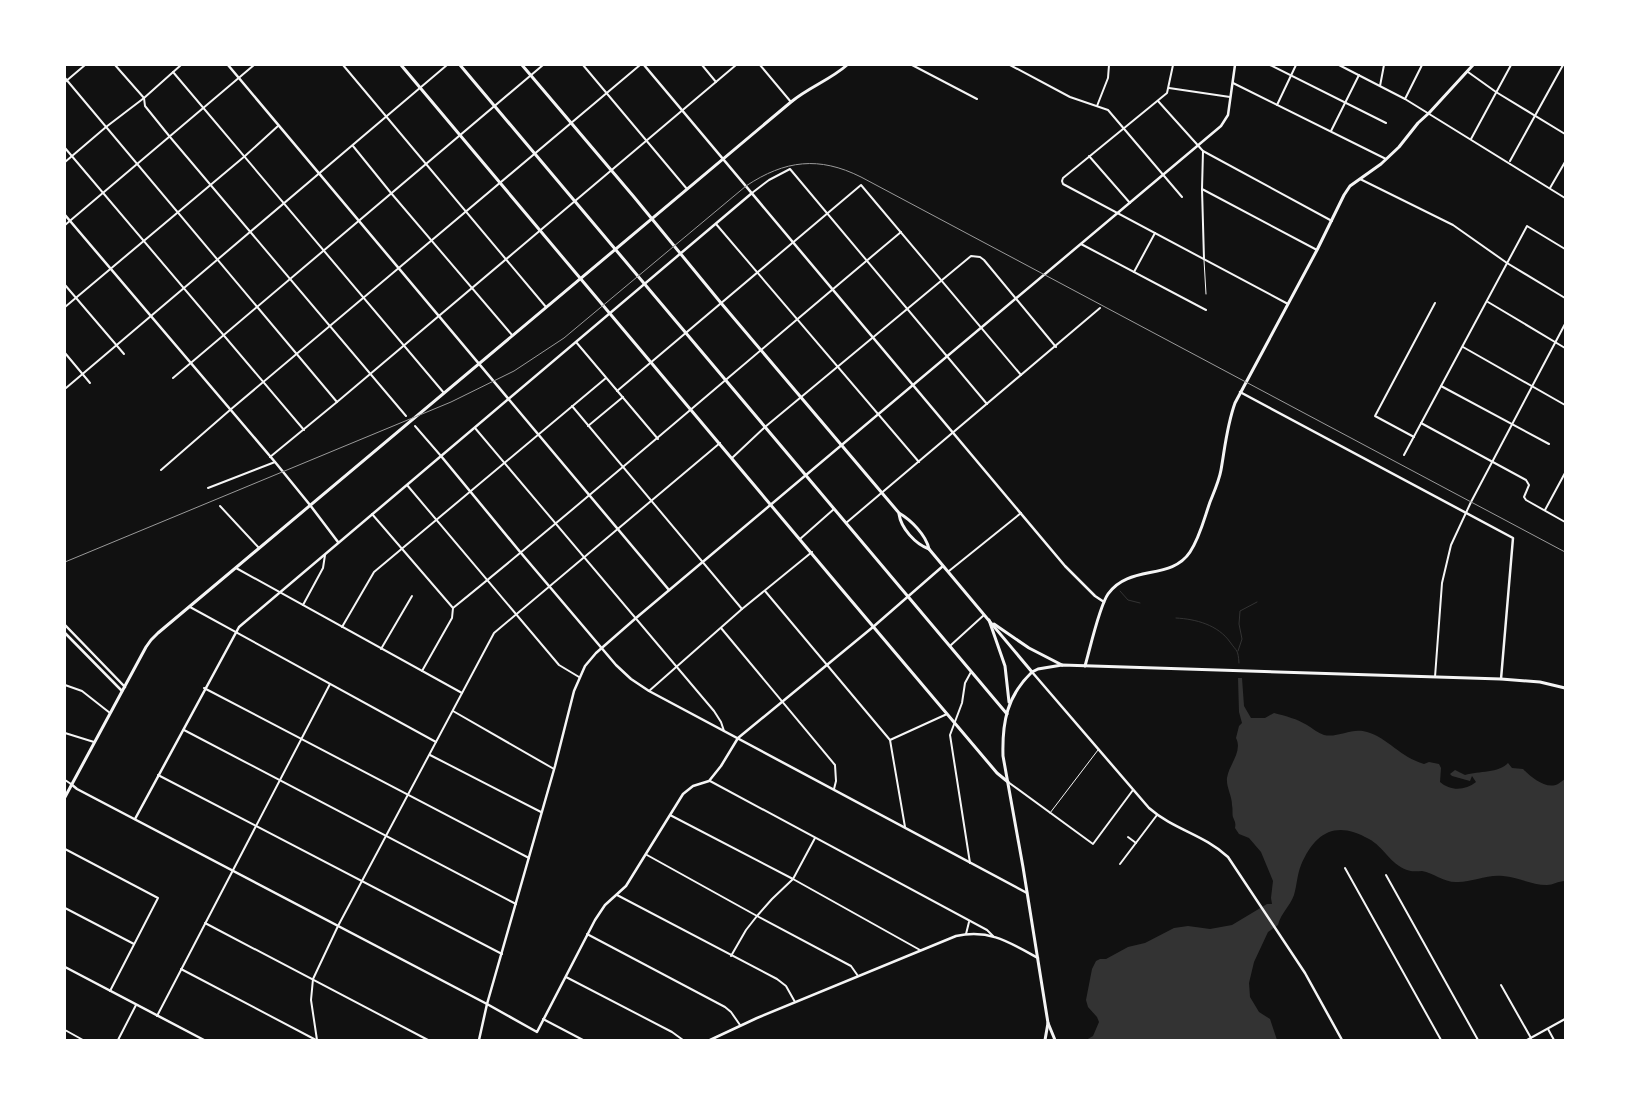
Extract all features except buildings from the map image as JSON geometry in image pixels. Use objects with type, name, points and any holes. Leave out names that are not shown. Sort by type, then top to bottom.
[{"type":"main road","points":[[402,65],[770,505],[812,552],[872,627],[997,773],[1008,782]]},
{"type":"main road","points":[[460,65],[1007,714]]},
{"type":"main road","points":[[522,65],[899,513],[906,517],[917,529],[929,548],[1032,672]]},
{"type":"main road","points":[[65,796],[151,640],[722,159],[806,90],[831,78],[847,65]]},
{"type":"main road","points":[[1086,666],[1104,602],[1108,595],[1121,581],[1134,575],[1158,571],[1175,565],[1189,554],[1197,539],[1221,472],[1229,419],[1240,392],[1317,250],[1344,195],[1359,178],[1386,159],[1398,147],[1473,65]]},
{"type":"main road","points":[[899,513],[900,521],[906,530],[923,547],[929,548]]},
{"type":"main road","points":[[989,620],[1029,648],[1062,665]]},
{"type":"main road","points":[[989,620],[1005,666],[1009,704]]},
{"type":"main road","points":[[1055,1040],[1048,1023],[1008,782],[1004,768],[1002,740],[1009,704],[1013,695],[1032,672],[1038,669],[1062,665],[1501,679],[1540,682],[1565,688]]},
{"type":"main road","points":[[1045,1040],[1048,1023]]},
{"type":"street","points":[[85,65],[66,80],[337,402]]},
{"type":"street","points":[[115,65],[144,98],[145,106],[170,137],[406,416]]},
{"type":"street","points":[[65,162],[144,98],[180,65]]},
{"type":"street","points":[[228,65],[669,590]]},
{"type":"street","points":[[65,225],[254,65]]},
{"type":"street","points":[[343,65],[546,307]]},
{"type":"street","points":[[346,69],[350,65]]},
{"type":"street","points":[[66,388],[447,65]]},
{"type":"street","points":[[173,378],[543,65]]},
{"type":"street","points":[[583,65],[687,189]]},
{"type":"street","points":[[161,470],[500,182],[642,65],[682,110],[1065,566],[1094,596],[1104,602]]},
{"type":"street","points":[[702,65],[716,82]]},
{"type":"street","points":[[270,457],[736,65]]},
{"type":"street","points":[[760,65],[791,102]]},
{"type":"street","points":[[912,65],[977,99]]},
{"type":"street","points":[[1010,65],[1070,97],[1108,110],[1182,197]]},
{"type":"street","points":[[1097,106],[1108,78],[1109,65]]},
{"type":"street","points":[[1173,65],[1167,93],[1063,178],[1063,184],[1288,304]]},
{"type":"street","points":[[479,1040],[487,1004],[554,769],[574,691],[579,677],[590,659],[842,444],[1197,147],[1226,120],[1235,65]]},
{"type":"street","points":[[1270,65],[1386,123]]},
{"type":"street","points":[[1277,105],[1296,65]]},
{"type":"street","points":[[1340,65],[1429,114],[1510,162],[1565,198]]},
{"type":"street","points":[[1380,86],[1384,65]]},
{"type":"street","points":[[1405,100],[1422,65]]},
{"type":"street","points":[[1471,139],[1511,65]]},
{"type":"street","points":[[1510,162],[1563,65]]},
{"type":"street","points":[[173,72],[444,393]]},
{"type":"street","points":[[1468,72],[1496,92],[1565,134]]},
{"type":"street","points":[[1331,131],[1359,75]]},
{"type":"street","points":[[1232,83],[1386,159]]},
{"type":"street","points":[[1169,88],[1230,97]]},
{"type":"street","points":[[1158,100],[1197,147],[1332,221]]},
{"type":"street","points":[[65,308],[278,126]]},
{"type":"street","points":[[353,146],[512,335]]},
{"type":"street","points":[[65,148],[304,430]]},
{"type":"street","points":[[1203,151],[1204,259]]},
{"type":"street","points":[[1089,156],[1130,203]]},
{"type":"street","points":[[1550,188],[1565,162]]},
{"type":"street","points":[[134,819],[234,632],[239,626],[715,223],[769,180],[790,169],[987,404]]},
{"type":"street","points":[[1359,178],[1453,225],[1506,263],[1565,298]]},
{"type":"street","points":[[617,391],[861,185],[1021,375]]},
{"type":"street","points":[[1202,189],[1317,250]]},
{"type":"street","points":[[65,215],[275,462],[338,542]]},
{"type":"street","points":[[715,223],[918,462]]},
{"type":"street","points":[[1404,455],[1527,226],[1565,249]]},
{"type":"street","points":[[422,671],[452,618],[453,608],[658,439],[690,409],[901,232]]},
{"type":"street","points":[[1134,272],[1155,233]]},
{"type":"street","points":[[1081,244],[1206,310]]},
{"type":"street","points":[[732,458],[801,397],[971,256],[976,255],[984,260],[1056,347]]},
{"type":"street","points":[[65,285],[124,354]]},
{"type":"street","points":[[1487,301],[1565,348]]},
{"type":"street","points":[[1414,437],[1375,416],[1435,303]]},
{"type":"street","points":[[846,523],[1100,308]]},
{"type":"street","points":[[1435,677],[1434,670],[1444,572],[1451,545],[1492,461],[1565,324]]},
{"type":"street","points":[[576,342],[658,439]]},
{"type":"street","points":[[1463,346],[1565,405]]},
{"type":"street","points":[[65,353],[90,383]]},
{"type":"street","points":[[342,627],[374,572],[606,378]]},
{"type":"street","points":[[1441,386],[1549,444]]},
{"type":"street","points":[[1240,392],[1513,538],[1501,679]]},
{"type":"street","points":[[588,426],[622,397]]},
{"type":"street","points":[[572,406],[742,609]]},
{"type":"street","points":[[1421,423],[1528,481],[1529,485],[1525,500],[1565,522]]},
{"type":"street","points":[[415,426],[520,553],[631,679],[724,731],[834,788],[1027,893]]},
{"type":"street","points":[[474,428],[714,711],[722,722],[724,731]]},
{"type":"street","points":[[316,1040],[311,1000],[313,980],[338,926],[494,633],[720,443]]},
{"type":"street","points":[[208,488],[275,462]]},
{"type":"street","points":[[1545,511],[1565,473]]},
{"type":"street","points":[[406,485],[559,665],[579,677]]},
{"type":"street","points":[[220,506],[259,548]]},
{"type":"street","points":[[800,539],[834,509]]},
{"type":"street","points":[[949,571],[1021,513]]},
{"type":"street","points":[[372,514],[453,608]]},
{"type":"street","points":[[649,690],[742,609],[812,552]]},
{"type":"street","points":[[303,605],[323,568],[326,553]]},
{"type":"street","points":[[65,780],[77,789],[537,1032],[600,911],[626,886],[647,855],[670,815],[688,790],[709,781],[721,766],[738,738],[944,565]]},
{"type":"street","points":[[235,568],[462,693]]},
{"type":"street","points":[[765,591],[890,740],[905,827]]},
{"type":"street","points":[[381,649],[412,596]]},
{"type":"street","points":[[190,607],[436,742]]},
{"type":"street","points":[[949,647],[984,615]]},
{"type":"street","points":[[65,625],[125,687]]},
{"type":"street","points":[[721,628],[835,765],[836,781],[834,788]]},
{"type":"street","points":[[65,633],[122,691]]},
{"type":"street","points":[[79,648],[83,644]]},
{"type":"street","points":[[970,863],[950,735],[962,703],[965,683],[971,672]]},
{"type":"street","points":[[1032,672],[1133,790],[1157,814],[1176,827],[1207,840],[1220,850],[1232,864],[1305,974],[1342,1040]]},
{"type":"street","points":[[157,1016],[330,684]]},
{"type":"street","points":[[65,685],[82,691],[110,713]]},
{"type":"street","points":[[204,688],[529,858]]},
{"type":"street","points":[[453,711],[554,769]]},
{"type":"street","points":[[890,740],[947,714]]},
{"type":"street","points":[[183,729],[516,904]]},
{"type":"street","points":[[65,733],[94,742]]},
{"type":"street","points":[[430,755],[541,812]]},
{"type":"street","points":[[158,775],[502,954]]},
{"type":"street","points":[[709,781],[987,930],[993,936]]},
{"type":"street","points":[[1008,782],[1093,844],[1133,790]]},
{"type":"street","points":[[1120,864],[1157,814]]},
{"type":"street","points":[[670,815],[792,879],[920,950]]},
{"type":"street","points":[[1128,837],[1136,843]]},
{"type":"street","points":[[731,956],[742,936],[757,916],[792,879],[815,838]]},
{"type":"street","points":[[65,849],[158,898],[110,991]]},
{"type":"street","points":[[647,855],[851,966],[858,976]]},
{"type":"street","points":[[1345,868],[1441,1040]]},
{"type":"street","points":[[1386,875],[1478,1040]]},
{"type":"street","points":[[617,895],[781,982],[786,986],[795,1002]]},
{"type":"street","points":[[65,908],[134,944]]},
{"type":"street","points":[[966,934],[969,921]]},
{"type":"street","points":[[205,923],[428,1040]]},
{"type":"street","points":[[587,934],[726,1007],[740,1025]]},
{"type":"street","points":[[710,1040],[740,1025],[956,936],[966,934],[993,936],[1038,958]]},
{"type":"street","points":[[65,967],[204,1040]]},
{"type":"street","points":[[181,969],[316,1040]]},
{"type":"street","points":[[565,976],[672,1032],[683,1040]]},
{"type":"street","points":[[1501,985],[1531,1038]]},
{"type":"street","points":[[118,1040],[136,1005]]},
{"type":"street","points":[[543,1019],[582,1040]]},
{"type":"street","points":[[1527,1040],[1565,1019]]},
{"type":"street","points":[[1548,1029],[1554,1040]]},
{"type":"street","points":[[65,1030],[83,1040]]},
{"type":"lane","points":[[1204,259],[1206,294]]},
{"type":"lane","points":[[1050,813],[1098,750]]},
{"type":"shaded area","points":[[1238,678],[1242,678],[1244,706],[1251,718],[1265,718],[1274,713],[1299,721],[1324,735],[1330,736],[1356,731],[1367,732],[1416,761],[1424,764],[1429,762],[1439,764],[1441,768],[1440,782],[1448,787],[1458,789],[1476,782],[1472,776],[1470,781],[1452,776],[1450,774],[1455,770],[1465,775],[1499,769],[1508,763],[1512,768],[1523,769],[1534,779],[1544,784],[1558,784],[1565,779],[1565,881],[1541,885],[1497,876],[1463,882],[1448,881],[1426,872],[1411,871],[1401,867],[1391,860],[1374,842],[1357,833],[1346,830],[1328,832],[1313,844],[1307,854],[1300,869],[1292,899],[1278,925],[1268,932],[1254,962],[1249,983],[1250,997],[1259,1012],[1270,1019],[1277,1040],[1086,1040],[1093,1036],[1099,1022],[1088,1007],[1086,1000],[1092,969],[1096,961],[1106,959],[1128,947],[1145,943],[1174,928],[1188,926],[1210,929],[1232,925],[1267,904],[1272,904],[1273,881],[1261,852],[1249,838],[1239,834],[1235,828],[1232,802],[1227,785],[1228,773],[1238,748],[1236,738],[1239,726],[1242,723],[1239,712]]},
{"type":"waterway","points":[[1120,591],[1128,600],[1140,603]]},
{"type":"waterway","points":[[1238,651],[1242,639],[1239,624],[1240,611],[1257,602]]},
{"type":"waterway","points":[[1176,618],[1206,624],[1219,631],[1237,651],[1239,663]]},
{"type":"railway","points":[[65,562],[451,402],[514,371],[564,338],[746,186],[760,177],[775,171],[788,166],[802,164],[831,166],[861,177],[1565,552]]}]
